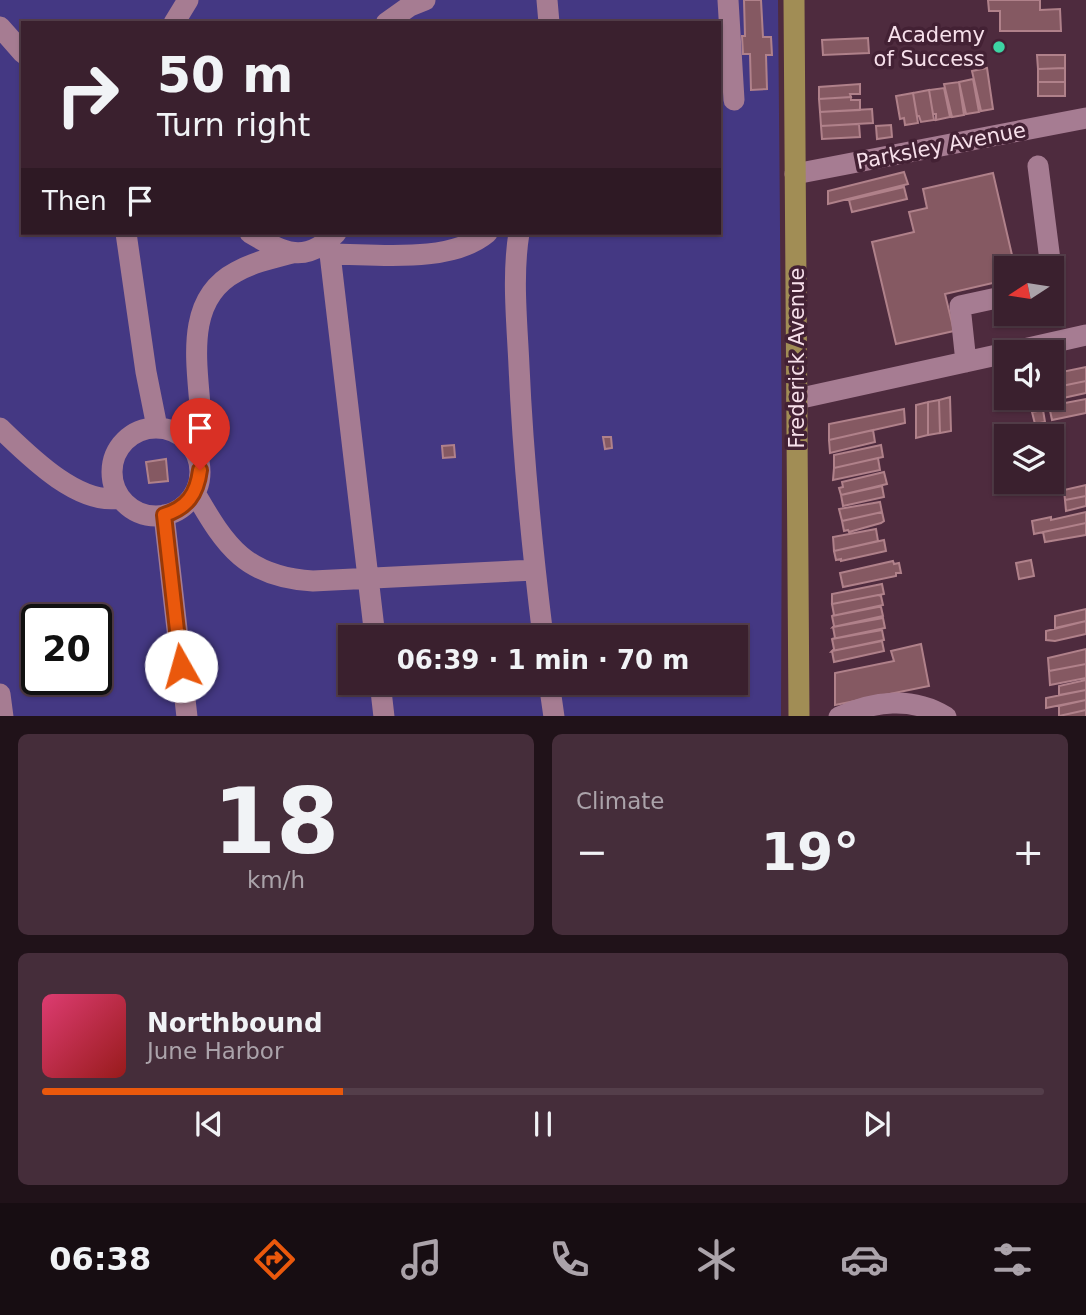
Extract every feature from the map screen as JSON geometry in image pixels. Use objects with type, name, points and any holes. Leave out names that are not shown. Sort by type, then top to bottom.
[{"type":"main road","name":"Frederick Avenue","points":[[794,0],[799,716]]},
{"type":"street","points":[[175,21],[188,0]]},
{"type":"street","points":[[389,21],[410,6],[425,0]]},
{"type":"street","points":[[547,0],[549,21]]},
{"type":"street","points":[[727,0],[734,100]]},
{"type":"street","points":[[0,27],[21,51]]},
{"type":"street","name":"Parksley Avenue","points":[[795,174],[1086,118]]},
{"type":"street","points":[[1038,166],[1049,256]]},
{"type":"street","points":[[125,235],[157,427]]},
{"type":"street","points":[[253,235],[274,247],[292,253]]},
{"type":"street","points":[[199,458],[183,436],[157,427],[143,429],[130,435],[120,445],[114,457],[114,485],[120,498],[140,513],[164,515],[176,511],[195,493],[200,470],[201,422],[196,343],[200,320],[208,301],[217,287],[233,273],[255,263],[292,253],[312,251],[330,244],[430,254],[456,249],[485,235]]},
{"type":"street","points":[[519,235],[516,311],[522,429],[542,625]]},
{"type":"street","points":[[330,244],[374,625]]},
{"type":"street","points":[[966,362],[960,306],[994,299]]},
{"type":"street","points":[[1063,340],[1086,335]]},
{"type":"street","points":[[797,399],[994,355]]},
{"type":"street","points":[[0,428],[66,483],[95,497],[109,500],[120,498]]},
{"type":"street","points":[[195,493],[225,541],[241,558],[264,572],[288,579],[368,579],[535,570]]},
{"type":"street","points":[[164,515],[187,716]]},
{"type":"street","points":[[0,694],[3,716]]},
{"type":"street","points":[[382,695],[384,716]]},
{"type":"street","points":[[551,695],[554,716]]},
{"type":"street","points":[[839,716],[860,707],[900,702],[919,705],[946,716]]},
{"type":"shaded area","points":[[0,0],[778,0],[781,716],[0,716]]},
{"type":"building","points":[[744,0],[761,0],[763,37],[771,37],[772,55],[766,55],[767,89],[751,90],[750,54],[743,54]]},
{"type":"building","points":[[988,0],[1040,0],[1040,10],[1060,9],[1061,31],[1000,31],[1000,11],[989,11]]},
{"type":"building","points":[[868,38],[869,53],[823,55],[822,40]]},
{"type":"building","points":[[1037,55],[1065,55],[1065,68],[1038,69]]},
{"type":"building","points":[[987,68],[993,109],[981,111],[972,71]]},
{"type":"building","points":[[1065,68],[1065,82],[1038,82],[1038,69]]},
{"type":"building","points":[[973,79],[979,112],[966,114],[959,82]]},
{"type":"building","points":[[959,82],[964,115],[952,117],[944,84]]},
{"type":"building","points":[[1038,82],[1065,82],[1065,96],[1038,96]]},
{"type":"building","points":[[860,84],[860,94],[819,99],[819,87]]},
{"type":"building","points":[[944,88],[950,117],[936,120],[929,90]]},
{"type":"building","points":[[929,90],[934,120],[921,122],[917,116],[913,93]]},
{"type":"building","points":[[913,93],[918,123],[905,125],[904,118],[900,119],[896,96]]},
{"type":"building","points":[[851,97],[851,100],[860,100],[860,110],[820,112],[819,99]]},
{"type":"building","points":[[872,109],[873,123],[821,126],[820,112]]},
{"type":"building","points":[[859,124],[860,137],[822,139],[821,126]]},
{"type":"building","points":[[891,125],[892,137],[877,139],[876,126]]},
{"type":"building","points":[[904,172],[908,184],[828,204],[828,191]]},
{"type":"building","points":[[993,173],[1012,256],[994,256],[994,283],[945,294],[954,331],[896,344],[872,242],[914,232],[909,212],[927,208],[923,189]]},
{"type":"building","points":[[904,187],[907,199],[852,212],[849,200]]},
{"type":"building","points":[[1086,367],[1086,381],[1064,386],[1064,372]]},
{"type":"building","points":[[1086,381],[1086,393],[1064,398],[1064,386]]},
{"type":"building","points":[[950,397],[951,431],[940,433],[939,400]]},
{"type":"building","points":[[1086,399],[1086,413],[1052,420],[1050,410],[1064,410],[1064,403]]},
{"type":"building","points":[[939,400],[940,433],[928,435],[928,402]]},
{"type":"building","points":[[928,402],[928,435],[916,438],[916,405]]},
{"type":"building","points":[[904,409],[905,423],[829,440],[829,424]]},
{"type":"building","points":[[1043,410],[1045,422],[1035,424],[1032,412]]},
{"type":"building","points":[[873,430],[875,442],[830,453],[829,440]]},
{"type":"building","points":[[603,437],[611,437],[612,448],[605,449]]},
{"type":"building","points":[[454,445],[455,457],[443,458],[442,446]]},
{"type":"building","points":[[881,445],[883,457],[834,468],[834,455]]},
{"type":"building","points":[[878,458],[880,470],[833,480],[834,468]]},
{"type":"building","points":[[166,459],[168,481],[149,483],[146,462]]},
{"type":"building","points":[[884,472],[887,484],[841,495],[839,488],[843,487],[842,482]]},
{"type":"building","points":[[1086,485],[1086,496],[1065,500],[1064,490]]},
{"type":"building","points":[[882,486],[884,497],[843,506],[841,495]]},
{"type":"building","points":[[1086,496],[1086,506],[1066,511],[1065,500]]},
{"type":"building","points":[[880,502],[882,512],[842,521],[839,509]]},
{"type":"building","points":[[882,512],[884,521],[881,523],[844,531],[842,521]]},
{"type":"building","points":[[1086,512],[1086,523],[1034,534],[1032,521],[1051,517],[1051,520]]},
{"type":"building","points":[[1086,523],[1086,535],[1045,542],[1043,532]]},
{"type":"building","points":[[876,529],[878,541],[834,551],[833,537]]},
{"type":"building","points":[[884,540],[886,551],[836,560],[834,551]]},
{"type":"building","points":[[1031,560],[1034,576],[1019,579],[1016,563]]},
{"type":"building","points":[[893,561],[894,564],[899,563],[901,573],[896,573],[896,576],[843,587],[840,573]]},
{"type":"building","points":[[882,584],[884,594],[832,604],[832,594]]},
{"type":"building","points":[[881,596],[883,605],[832,616],[832,604]]},
{"type":"building","points":[[881,607],[883,616],[833,627],[832,616]]},
{"type":"building","points":[[1086,609],[1086,621],[1055,628],[1055,616]]},
{"type":"building","points":[[883,618],[885,628],[832,639],[835,638],[833,627]]},
{"type":"building","points":[[1086,621],[1086,634],[1055,641],[1046,640],[1046,631]]},
{"type":"building","points":[[882,630],[884,640],[832,651],[832,639]]},
{"type":"building","points":[[882,641],[884,651],[834,662],[832,651]]},
{"type":"building","points":[[921,644],[929,686],[835,705],[835,673],[894,661],[891,651]]},
{"type":"building","points":[[1086,649],[1086,664],[1049,671],[1048,658]]},
{"type":"building","points":[[1086,664],[1086,678],[1050,685],[1049,671]]},
{"type":"building","points":[[1086,680],[1086,690],[1059,695],[1059,686]]},
{"type":"building","points":[[1086,690],[1086,700],[1046,708],[1046,698]]},
{"type":"building","points":[[1086,700],[1086,710],[1059,716],[1059,706]]},
{"type":"building","points":[[1086,710],[1086,716],[1059,716]]},
{"type":"place","name":"Academy of Success","points":[[999,47]]},
{"type":"route","points":[[181,666],[164,515],[187,503],[195,493],[200,470]]}]
